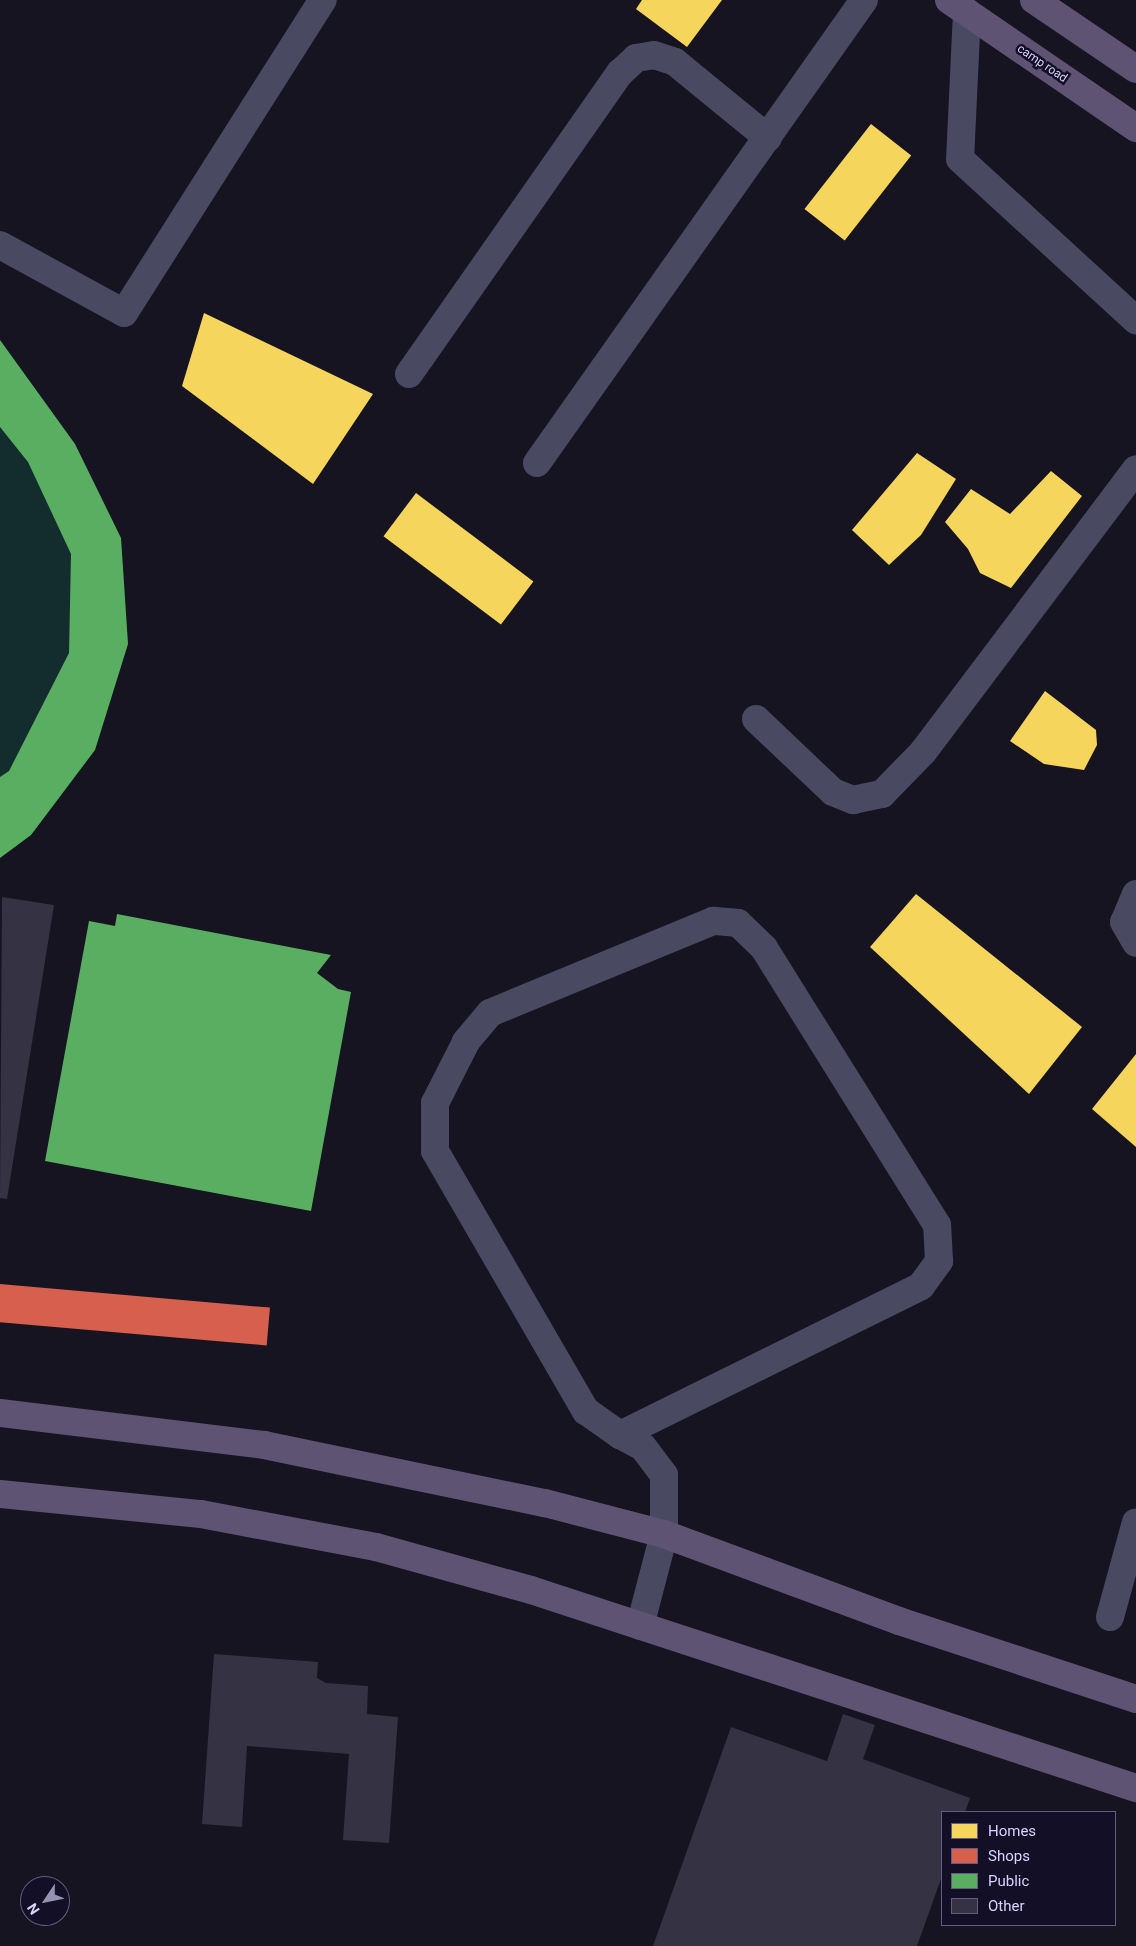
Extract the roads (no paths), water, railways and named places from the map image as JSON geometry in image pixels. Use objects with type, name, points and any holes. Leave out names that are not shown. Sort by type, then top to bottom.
[{"type":"main road","points":[[1040,2],[1136,69]]},
{"type":"main road","name":"camp road","points":[[958,6],[1136,128]]},
{"type":"main road","points":[[0,1413],[264,1445],[545,1503],[664,1534],[900,1622],[1136,1700]]},
{"type":"main road","points":[[0,1494],[201,1514],[376,1547],[530,1590],[1136,1788]]},
{"type":"street","points":[[0,245],[124,313],[323,0]]},
{"type":"street","points":[[537,464],[864,0]]},
{"type":"street","points":[[958,6],[960,159],[1136,320]]},
{"type":"street","points":[[409,374],[620,73],[636,58],[654,55],[675,62],[768,138]]},
{"type":"street","points":[[756,719],[834,792],[853,800],[882,794],[923,752],[1136,469]]},
{"type":"street","points":[[1136,894],[1124,922],[1136,943]]},
{"type":"street","points":[[620,1435],[921,1286],[939,1261],[937,1225],[764,948],[738,923],[713,921],[490,1013],[466,1042],[435,1103],[432,1122],[435,1151],[586,1411],[620,1435],[643,1447],[664,1475],[664,1534],[640,1626]]},
{"type":"street","points":[[1110,1617],[1136,1522]]}]
